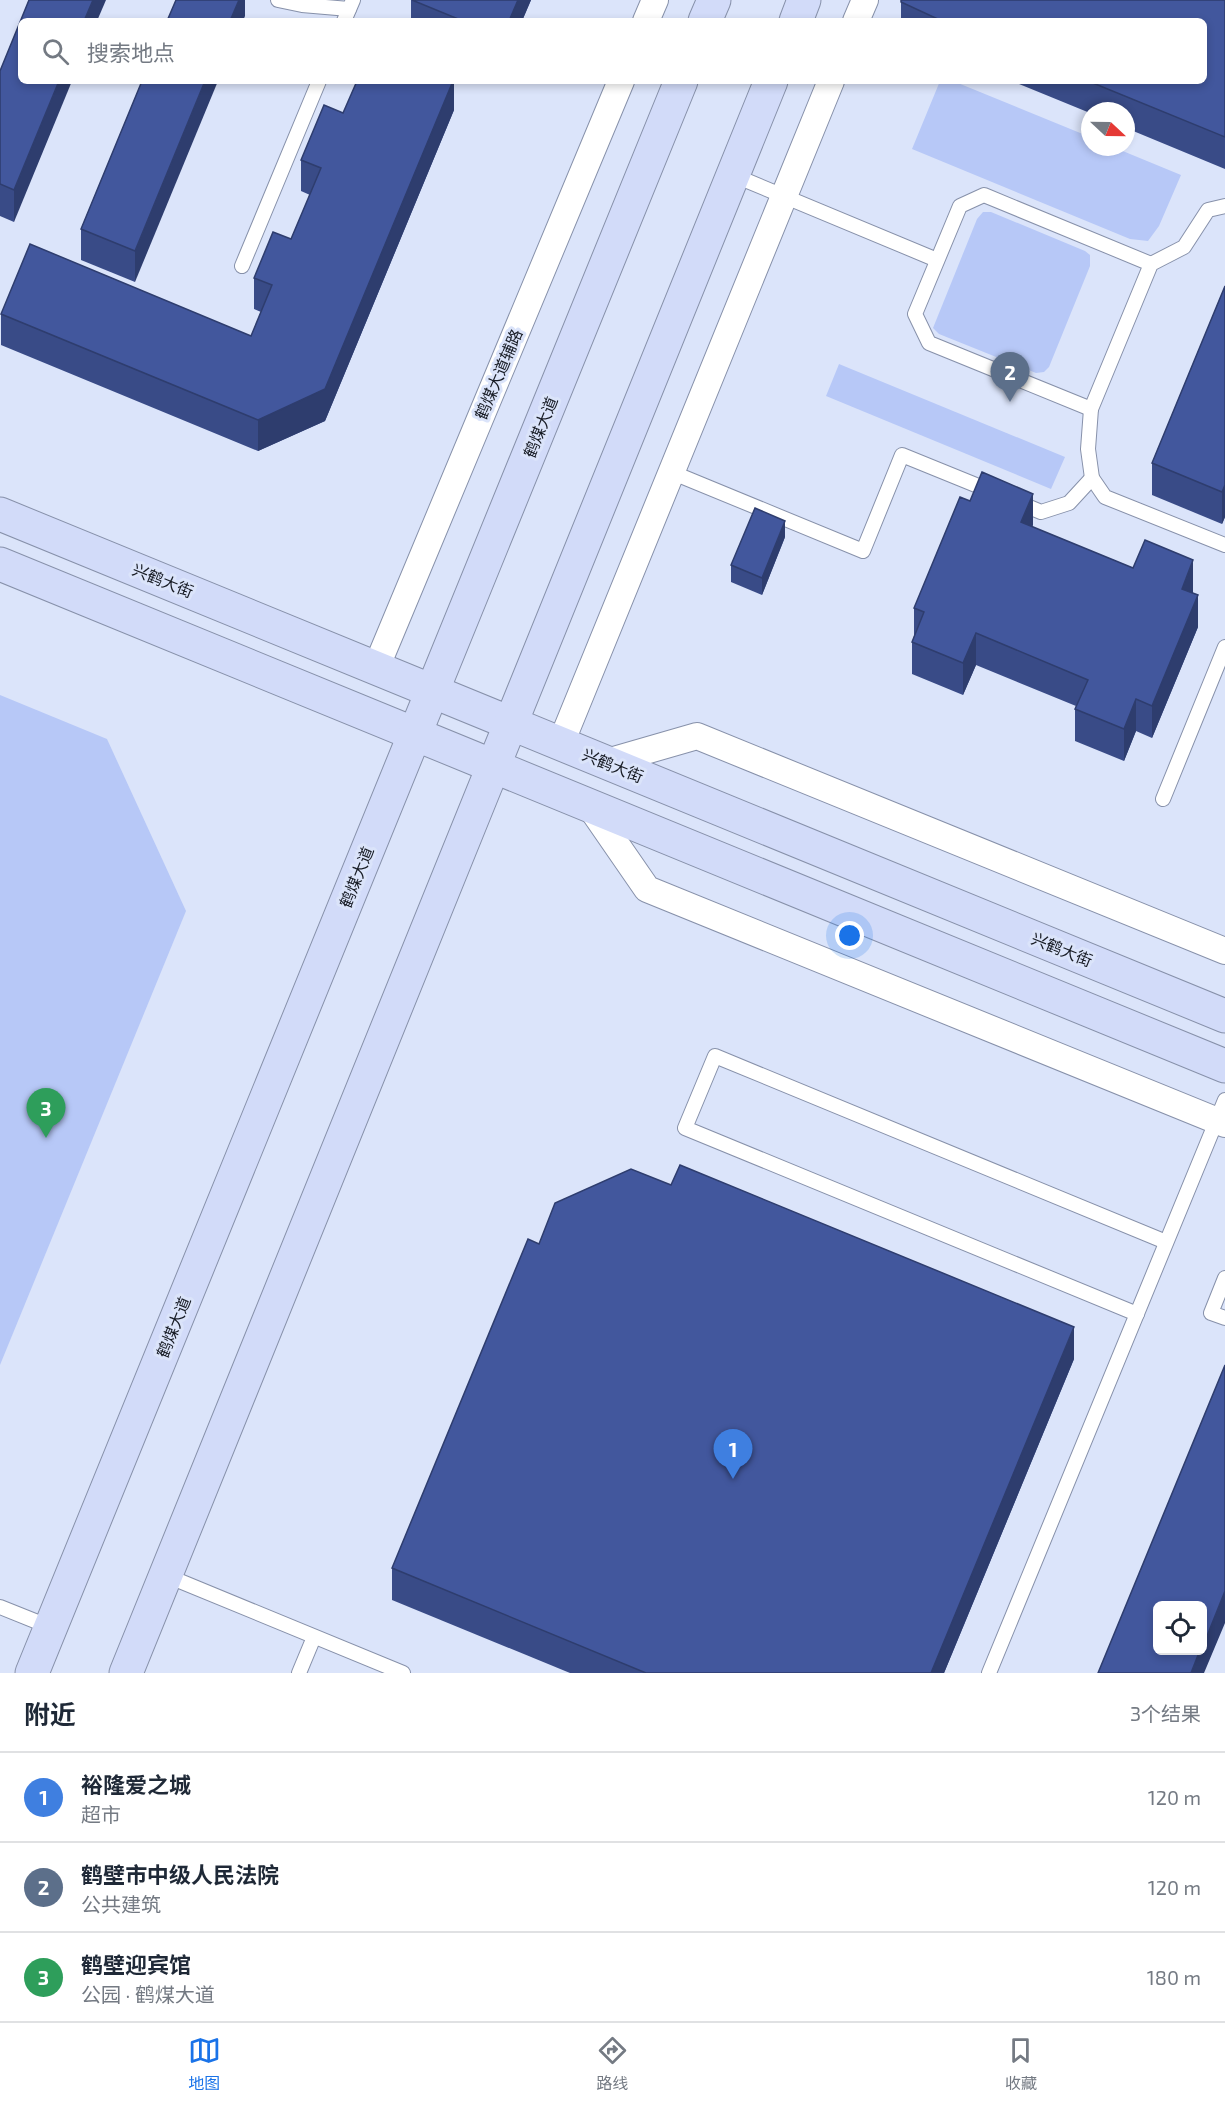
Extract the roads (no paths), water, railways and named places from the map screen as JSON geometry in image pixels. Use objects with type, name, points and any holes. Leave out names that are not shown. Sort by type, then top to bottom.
[{"type":"main road","points":[[706,18],[714,0]]},
{"type":"main road","points":[[797,18],[804,0]]},
{"type":"main road","name":"鹤煤大道","points":[[32,1673],[680,84]]},
{"type":"main road","points":[[126,1673],[770,84]]},
{"type":"main road","name":"兴鹤大街","points":[[0,514],[1225,1016]]},
{"type":"main road","points":[[0,564],[1225,1066]]},
{"type":"street","points":[[647,18],[655,0]]},
{"type":"street","points":[[857,18],[865,0]]},
{"type":"street","name":"鹤煤大道辅路","points":[[376,668],[620,84]]},
{"type":"street","points":[[561,743],[830,84]]},
{"type":"street","points":[[607,762],[697,736],[1225,951]]},
{"type":"street","points":[[589,805],[647,889],[1222,1115]]},
{"type":"lane","points":[[278,0],[349,10]]},
{"type":"lane","points":[[242,266],[318,84]]},
{"type":"lane","points":[[733,175],[937,260]]},
{"type":"lane","points":[[1091,409],[929,344],[915,314],[960,206],[984,195],[1150,264]]},
{"type":"lane","points":[[1225,206],[1208,210],[1184,247],[1150,264],[1091,409],[1088,449],[1092,478],[1105,497],[1225,544]]},
{"type":"lane","points":[[671,472],[863,551],[902,455],[1041,512],[1068,503],[1092,478]]},
{"type":"lane","points":[[1163,800],[1225,647]]},
{"type":"lane","points":[[1137,1314],[685,1128],[715,1056],[1166,1242]]},
{"type":"lane","points":[[989,1673],[1166,1242],[1222,1115]]},
{"type":"lane","points":[[1225,1278],[1211,1312],[1225,1318]]},
{"type":"lane","points":[[165,1575],[314,1637],[379,1669],[403,1673]]},
{"type":"lane","points":[[0,1607],[50,1627]]},
{"type":"lane","points":[[299,1673],[314,1637]]},
{"type":"place","name":"鹤壁市中级人民法院","points":[[1010,402]]},
{"type":"place","name":"鹤壁迎宾馆","points":[[46,1138]]},
{"type":"place","name":"裕隆爱之城","points":[[733,1479]]}]
